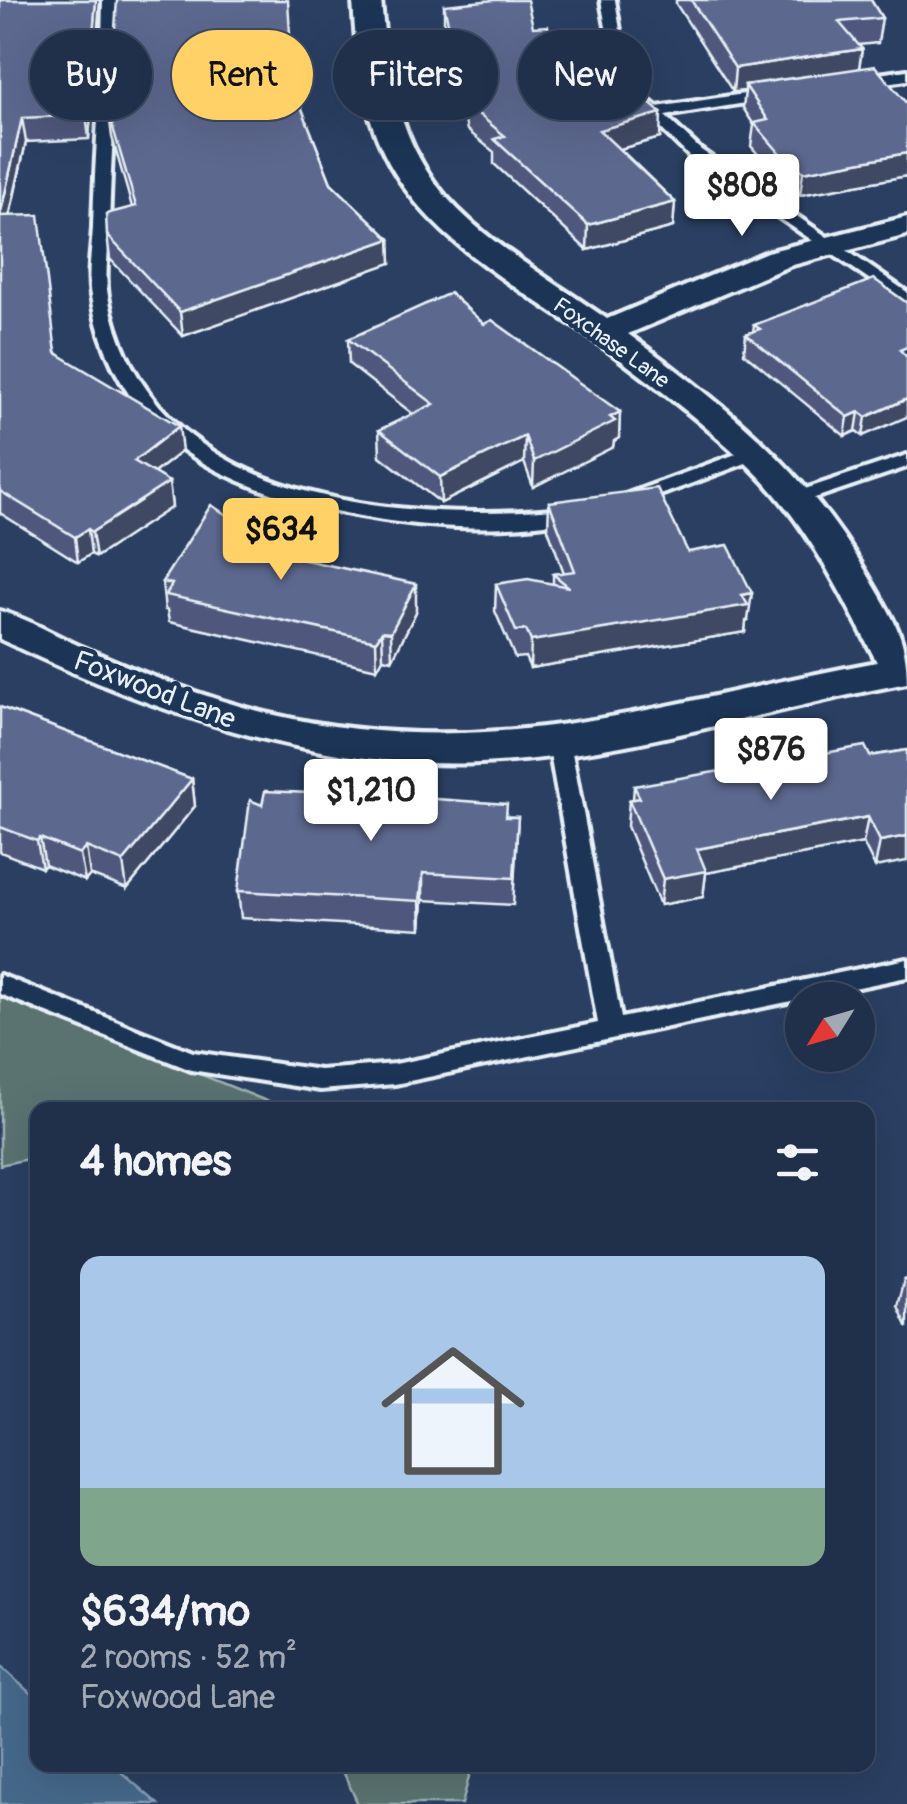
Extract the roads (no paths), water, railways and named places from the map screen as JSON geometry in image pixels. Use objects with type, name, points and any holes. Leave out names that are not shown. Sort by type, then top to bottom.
[{"type":"street","name":"Foxchase Lane","points":[[367,0],[376,81],[386,120],[401,158],[424,193],[470,239],[604,332],[755,454],[800,497],[830,540],[904,671]]},
{"type":"street","points":[[604,332],[690,292],[825,245],[907,226]]},
{"type":"street","name":"Foxwood Lane","points":[[0,624],[151,692],[229,720],[317,738],[399,748],[482,749],[559,742],[904,671]]},
{"type":"lane","points":[[110,0],[99,296],[114,357],[134,393],[214,461],[260,487],[332,506],[442,520],[508,521],[598,508],[755,454]]},
{"type":"lane","points":[[608,0],[613,30]]},
{"type":"lane","points":[[846,84],[907,75]]},
{"type":"lane","points":[[652,113],[787,93]]},
{"type":"lane","points":[[652,114],[695,153],[907,300]]},
{"type":"lane","points":[[800,497],[907,461]]},
{"type":"lane","points":[[559,742],[611,1028]]},
{"type":"lane","points":[[0,984],[191,1061],[320,1080],[395,1074],[907,968]]},
{"type":"water","points":[[0,1666],[30,1693],[30,1772],[121,1772],[158,1804],[0,1804]]}]
